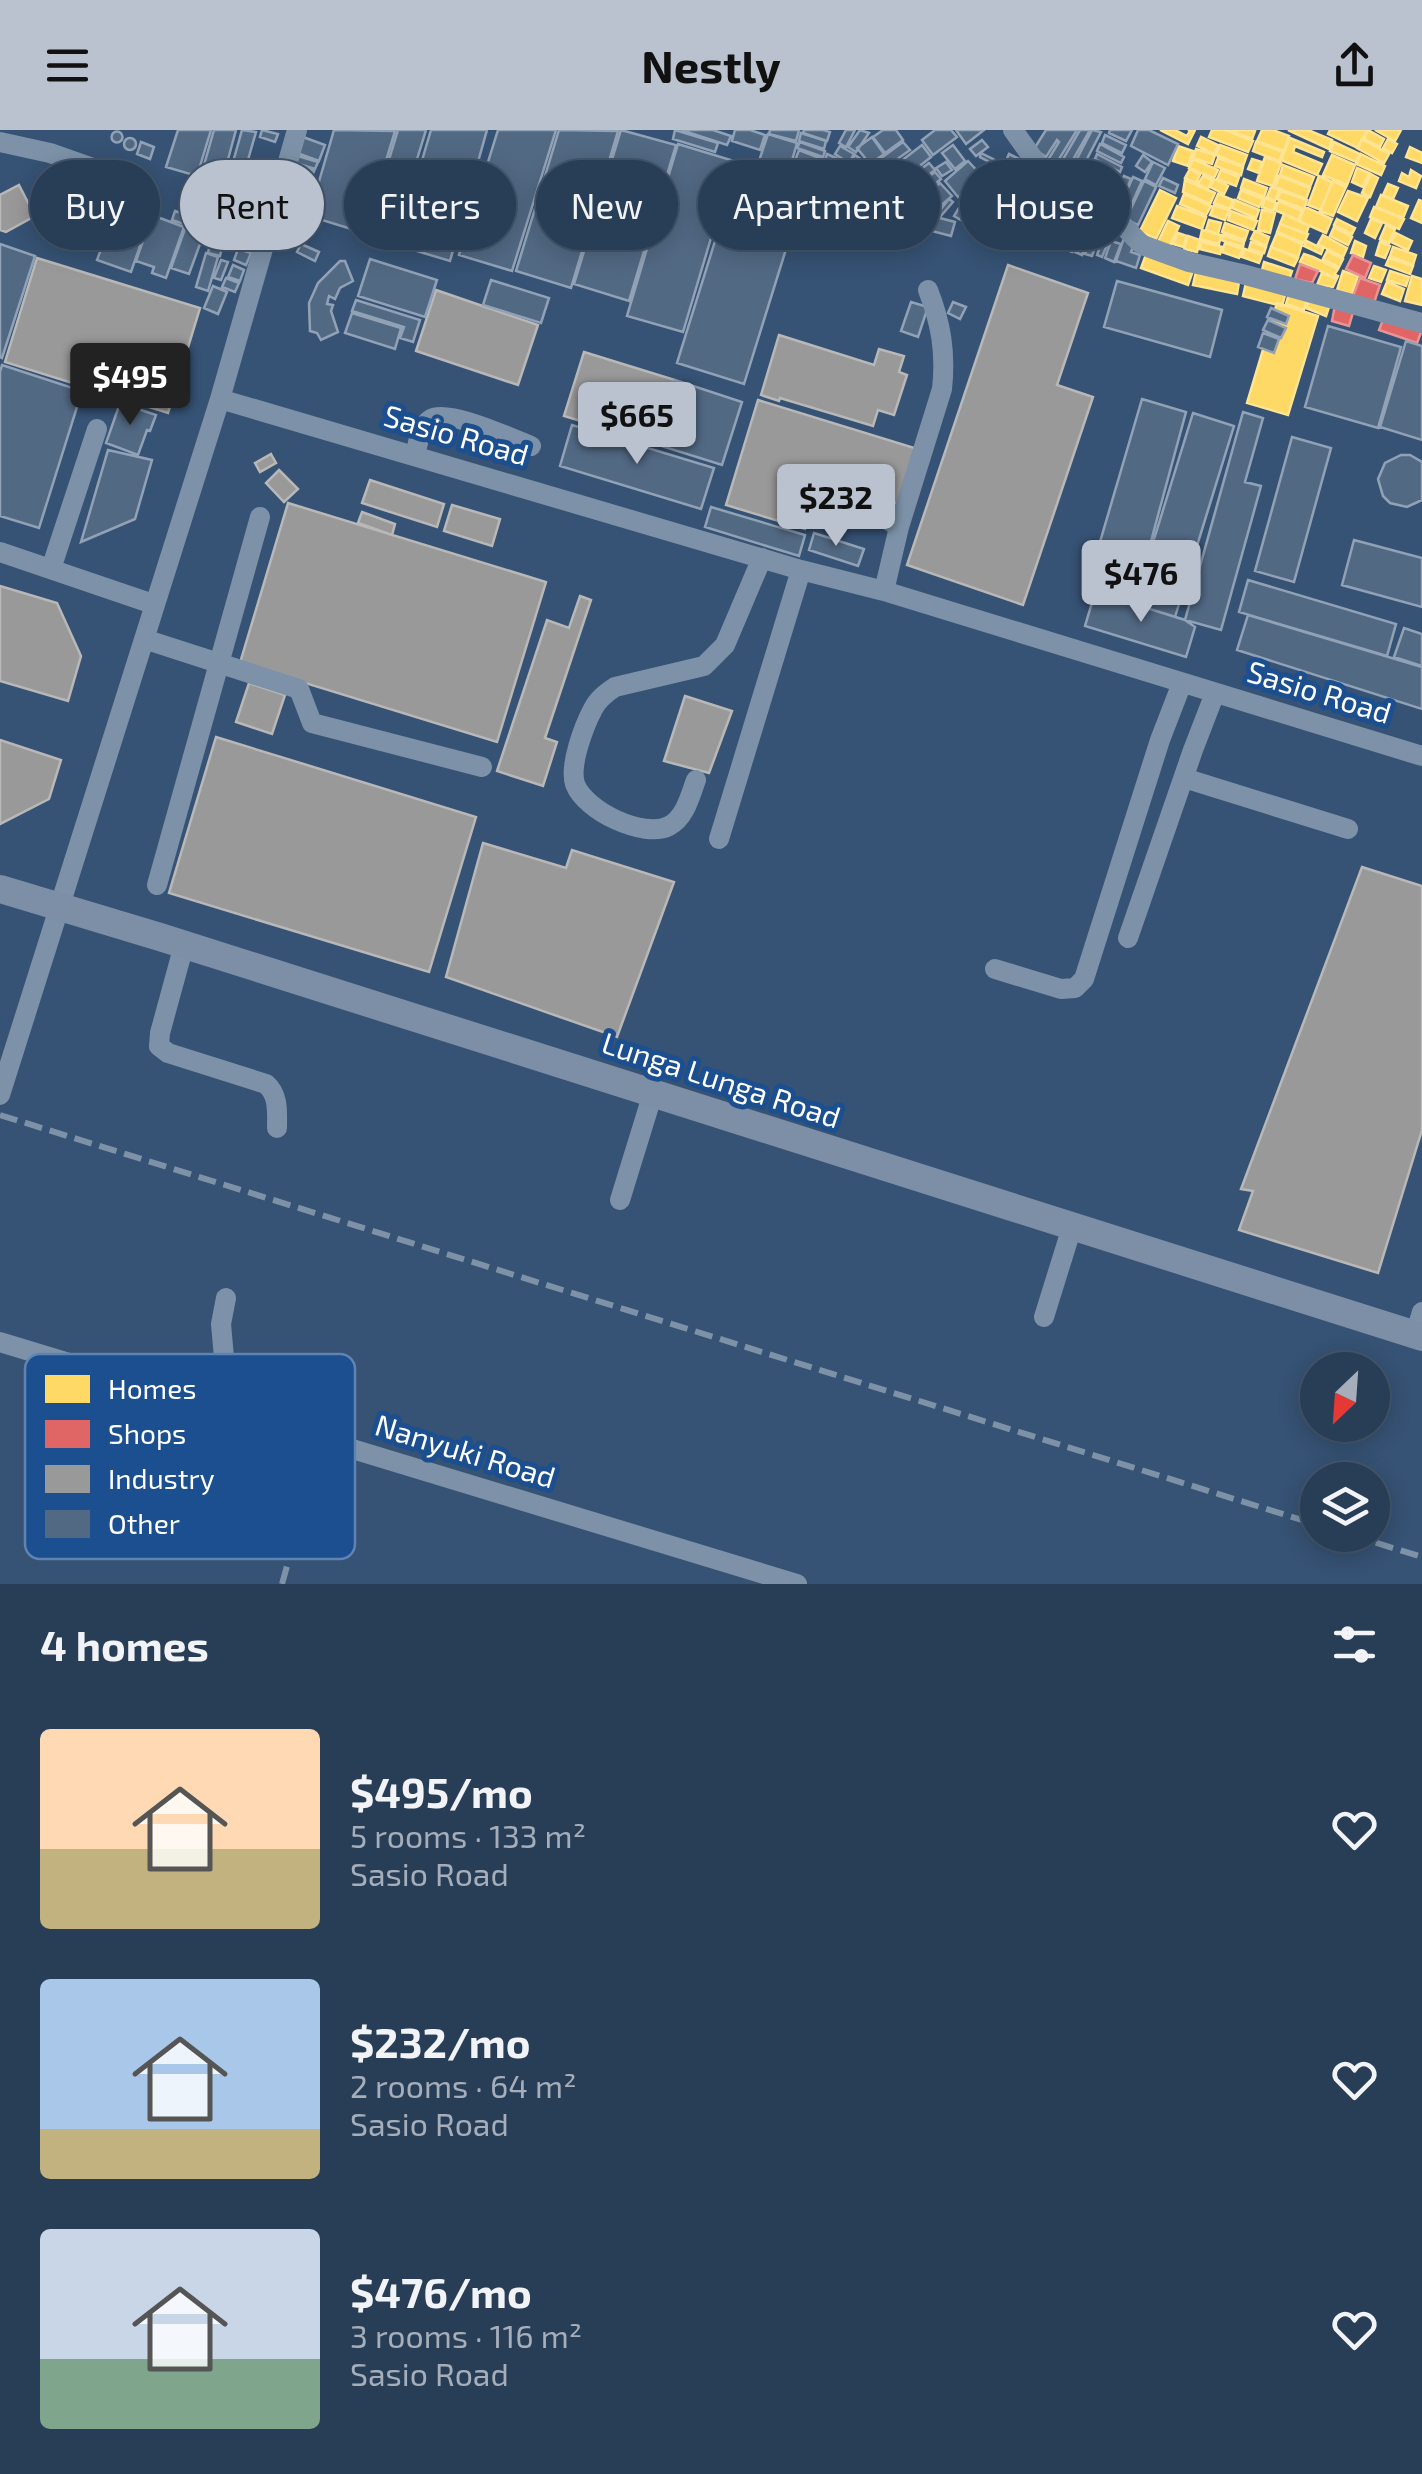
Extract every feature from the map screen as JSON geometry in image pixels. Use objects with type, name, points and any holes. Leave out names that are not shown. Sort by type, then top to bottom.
[{"type":"main road","name":"Lunga Lunga Road","points":[[0,888],[1072,1226],[1420,1328]]},
{"type":"street","points":[[50,153],[56,130]]},
{"type":"street","points":[[0,1095],[220,399],[297,130]]},
{"type":"street","points":[[1013,130],[1043,169],[1097,199],[1146,246],[1189,262],[1422,323]]},
{"type":"street","points":[[0,142],[70,160]]},
{"type":"street","points":[[884,591],[899,527],[942,389],[940,323],[928,290]]},
{"type":"street","name":"Sasio Road","points":[[220,399],[884,591],[1422,756]]},
{"type":"street","points":[[415,456],[428,421],[438,416],[461,420],[531,446]]},
{"type":"street","points":[[51,569],[97,429]]},
{"type":"street","points":[[832,500],[865,507],[899,527]]},
{"type":"street","points":[[157,885],[260,517]]},
{"type":"street","points":[[0,552],[154,604]]},
{"type":"street","points":[[696,780],[679,818],[652,832],[595,808],[575,784],[574,769],[593,709],[603,695],[615,687],[704,666],[716,656],[725,645],[762,558]]},
{"type":"street","points":[[719,840],[801,570]]},
{"type":"street","points":[[144,639],[299,689],[312,723],[482,767]]},
{"type":"street","points":[[995,969],[1061,989],[1075,988],[1084,979],[1182,683]]},
{"type":"street","points":[[1128,938],[1216,693]]},
{"type":"street","points":[[1184,778],[1348,828]]},
{"type":"street","points":[[184,945],[160,1033],[160,1046],[168,1054],[266,1084],[276,1097],[277,1128]]},
{"type":"street","points":[[620,1200],[652,1093]]},
{"type":"street","points":[[1044,1317],[1072,1226]]},
{"type":"street","points":[[224,1354],[221,1324],[226,1298]]},
{"type":"street","name":"Nanyuki Road","points":[[0,1342],[39,1354]]},
{"type":"street","name":"Nanyuki Road","points":[[355,1453],[729,1574],[797,1584]]},
{"type":"building: Homes","points":[[1160,130],[1175,130],[1187,136],[1188,130],[1195,130],[1188,144]]},
{"type":"building: Homes","points":[[1212,130],[1225,130],[1253,141],[1248,152],[1209,137]]},
{"type":"building: Homes","points":[[1229,130],[1252,130],[1255,131],[1252,139]]},
{"type":"building: Homes","points":[[1262,130],[1289,136],[1284,151],[1257,141]]},
{"type":"building: Homes","points":[[1288,130],[1308,130],[1332,140],[1329,149]]},
{"type":"building: Homes","points":[[1330,130],[1367,130],[1358,148],[1328,134]]},
{"type":"building: Homes","points":[[1368,130],[1384,139],[1380,147],[1364,139]]},
{"type":"building: Homes","points":[[1375,130],[1401,130],[1395,141]]},
{"type":"building: Homes","points":[[1201,137],[1218,145],[1214,154],[1197,146]]},
{"type":"building: Homes","points":[[1290,138],[1324,152],[1322,157],[1295,146],[1293,152],[1322,164],[1317,175],[1281,160]]},
{"type":"building: Homes","points":[[1362,139],[1389,154],[1384,163],[1357,148]]},
{"type":"building: Homes","points":[[1388,139],[1397,144],[1392,153],[1383,148]]},
{"type":"building: Homes","points":[[1256,142],[1283,152],[1279,161],[1253,151]]},
{"type":"building: Homes","points":[[1334,142],[1360,154],[1356,162],[1330,151]]},
{"type":"building: Homes","points":[[1220,145],[1247,155],[1243,166],[1216,155]]},
{"type":"building: Homes","points":[[1178,146],[1193,151],[1188,166],[1173,161]]},
{"type":"building: Homes","points":[[1410,147],[1422,153],[1422,163],[1406,157]]},
{"type":"building: Homes","points":[[1196,149],[1215,155],[1212,164],[1193,158]]},
{"type":"building: Homes","points":[[1361,154],[1385,166],[1381,175],[1356,164]]},
{"type":"building: Homes","points":[[1332,155],[1355,165],[1347,185],[1323,175]]},
{"type":"building: Homes","points":[[1265,157],[1281,163],[1273,186],[1257,181]]},
{"type":"building: Homes","points":[[1218,158],[1243,167],[1241,175],[1215,166]]},
{"type":"building: Homes","points":[[1193,159],[1218,170],[1214,178],[1189,168]]},
{"type":"building: Homes","points":[[1252,159],[1262,162],[1259,173],[1248,169]]},
{"type":"building: Homes","points":[[1283,165],[1314,177],[1310,187],[1280,175]]},
{"type":"building: Homes","points":[[1357,168],[1369,173],[1363,187],[1352,182]]},
{"type":"building: Homes","points":[[1190,169],[1200,175],[1196,183],[1185,178]]},
{"type":"building: Homes","points":[[1221,170],[1239,177],[1236,186],[1217,179]]},
{"type":"building: Homes","points":[[1411,170],[1421,176],[1416,188],[1399,181],[1402,173],[1409,177]]},
{"type":"building: Homes","points":[[1371,174],[1378,178],[1370,197],[1362,193]]},
{"type":"building: Homes","points":[[1203,176],[1212,180],[1208,189],[1198,184]]},
{"type":"building: Homes","points":[[1279,176],[1310,188],[1306,199],[1275,187]]},
{"type":"building: Homes","points":[[1319,176],[1332,182],[1321,210],[1308,205]]},
{"type":"building: Homes","points":[[1214,179],[1228,186],[1224,194],[1210,187]]},
{"type":"building: Homes","points":[[1244,179],[1267,188],[1264,197],[1241,188]]},
{"type":"building: Homes","points":[[1185,180],[1215,193],[1210,204],[1183,192]]},
{"type":"building: Homes","points":[[1333,181],[1346,187],[1333,216],[1320,211]]},
{"type":"building: Homes","points":[[1388,184],[1398,188],[1393,199],[1383,195]]},
{"type":"building: Homes","points":[[1271,187],[1279,190],[1275,201],[1267,197]]},
{"type":"building: Homes","points":[[1160,190],[1176,198],[1156,239],[1140,231]]},
{"type":"building: Homes","points":[[1241,190],[1263,199],[1259,207],[1238,198]]},
{"type":"building: Homes","points":[[1281,191],[1307,200],[1304,209],[1277,199]]},
{"type":"building: Homes","points":[[1348,191],[1368,198],[1357,221],[1338,212]]},
{"type":"building: Homes","points":[[1184,194],[1211,206],[1206,215],[1180,204]]},
{"type":"building: Homes","points":[[1218,194],[1233,200],[1230,209],[1214,203]]},
{"type":"building: Homes","points":[[1381,195],[1408,206],[1403,218],[1376,207]]},
{"type":"building: Homes","points":[[1265,198],[1276,203],[1273,211],[1262,207]]},
{"type":"building: Homes","points":[[1235,200],[1259,210],[1256,218],[1232,208]]},
{"type":"building: Homes","points":[[1419,200],[1422,201],[1422,223],[1411,218]]},
{"type":"building: Homes","points":[[1279,201],[1302,211],[1298,220],[1275,210]]},
{"type":"building: Homes","points":[[1214,205],[1229,210],[1225,220],[1210,215]]},
{"type":"building: Homes","points":[[1177,206],[1206,217],[1202,229],[1172,218]]},
{"type":"building: Homes","points":[[1305,207],[1332,219],[1326,233],[1299,221]]},
{"type":"building: Homes","points":[[1374,207],[1404,219],[1399,229],[1370,217]]},
{"type":"building: Homes","points":[[1262,210],[1275,213],[1270,233],[1258,230]]},
{"type":"building: Homes","points":[[1231,211],[1257,221],[1253,230],[1228,220]]},
{"type":"building: Homes","points":[[1284,214],[1309,226],[1306,234],[1280,224]]},
{"type":"building: Homes","points":[[1337,219],[1355,228],[1352,234],[1334,225]]},
{"type":"building: Homes","points":[[1371,219],[1382,223],[1375,238],[1365,233]]},
{"type":"building: Homes","points":[[1209,220],[1221,223],[1218,234],[1206,230]]},
{"type":"building: Homes","points":[[1168,221],[1179,226],[1168,250],[1157,244]]},
{"type":"building: Homes","points":[[1225,223],[1248,231],[1245,240],[1222,232]]},
{"type":"building: Homes","points":[[1280,224],[1308,234],[1304,243],[1277,232]]},
{"type":"building: Homes","points":[[1386,225],[1395,229],[1389,243],[1380,239]]},
{"type":"building: Homes","points":[[1334,227],[1352,237],[1348,245],[1330,236]]},
{"type":"building: Homes","points":[[1202,230],[1221,235],[1219,244],[1200,239]]},
{"type":"building: Homes","points":[[1255,231],[1269,237],[1266,246],[1251,239]]},
{"type":"building: Homes","points":[[1178,233],[1187,236],[1183,247],[1173,244]]},
{"type":"building: Homes","points":[[1277,233],[1302,244],[1298,257],[1271,247]]},
{"type":"building: Homes","points":[[1396,233],[1412,241],[1408,250],[1391,242]]},
{"type":"building: Homes","points":[[1223,235],[1244,242],[1243,247],[1221,240]]},
{"type":"building: Homes","points":[[1323,235],[1347,248],[1343,257],[1318,244]]},
{"type":"building: Homes","points":[[1188,236],[1200,240],[1197,252],[1184,249]]},
{"type":"building: Homes","points":[[1307,241],[1323,249],[1321,254],[1304,246]]},
{"type":"building: Homes","points":[[1355,241],[1366,246],[1363,257],[1351,253]]},
{"type":"building: Homes","points":[[1202,242],[1222,247],[1220,254],[1200,249]]},
{"type":"building: Homes","points":[[1251,242],[1266,247],[1264,253],[1249,249]]},
{"type":"building: Homes","points":[[1380,242],[1390,246],[1385,258],[1376,255]]},
{"type":"building: Homes","points":[[1225,243],[1243,249],[1239,258],[1222,252]]},
{"type":"building: Homes","points":[[1271,247],[1298,258],[1294,266],[1268,256]]},
{"type":"building: Homes","points":[[1393,247],[1416,255],[1413,265],[1390,256]]},
{"type":"building: Homes","points":[[1148,249],[1195,265],[1188,285],[1141,268]]},
{"type":"building: Homes","points":[[1245,249],[1262,255],[1259,263],[1242,257]]},
{"type":"building: Homes","points":[[1327,251],[1343,259],[1339,267],[1323,259]]},
{"type":"building: Homes","points":[[1304,254],[1338,269],[1333,277],[1300,262]]},
{"type":"building: Homes","points":[[1389,258],[1413,266],[1410,274],[1386,265]]},
{"type":"building: Homes","points":[[1264,262],[1292,271],[1288,283],[1261,274]]},
{"type":"building: Homes","points":[[1374,266],[1386,270],[1381,282],[1369,278]]},
{"type":"building: Homes","points":[[1197,267],[1240,276],[1237,294],[1193,285]]},
{"type":"building: Homes","points":[[1343,271],[1358,276],[1352,295],[1337,290]]},
{"type":"building: Homes","points":[[1390,271],[1409,277],[1406,286],[1387,280]]},
{"type":"building: Homes","points":[[1322,273],[1338,276],[1333,287],[1317,285]]},
{"type":"building: Homes","points":[[1412,276],[1422,279],[1422,305],[1405,301]]},
{"type":"building: Homes","points":[[1247,278],[1287,288],[1282,306],[1243,296]]},
{"type":"building: Homes","points":[[1387,282],[1404,289],[1400,301],[1382,294]]},
{"type":"building: Homes","points":[[1290,290],[1308,296],[1304,310],[1286,304]]},
{"type":"building: Homes","points":[[1310,297],[1330,304],[1326,316],[1306,308]]},
{"type":"building: Homes","points":[[1277,303],[1318,316],[1288,415],[1247,403]]},
{"type":"building: Shops","points":[[1353,255],[1371,263],[1365,278],[1346,269]]},
{"type":"building: Shops","points":[[1300,264],[1318,271],[1312,283],[1295,279]]},
{"type":"building: Shops","points":[[1360,278],[1380,285],[1374,303],[1353,296]]},
{"type":"building: Shops","points":[[1335,305],[1354,309],[1349,326],[1332,321]]},
{"type":"building: Shops","points":[[1384,317],[1422,330],[1417,343],[1379,330]]},
{"type":"building: Industry","points":[[19,185],[30,206],[30,219],[6,232],[0,230],[0,195]]},
{"type":"building: Industry","points":[[37,258],[200,308],[168,413],[5,362]]},
{"type":"building: Industry","points":[[1008,265],[1088,293],[1057,385],[1093,397],[1023,605],[907,565]]},
{"type":"building: Industry","points":[[436,290],[538,325],[518,385],[416,351]]},
{"type":"building: Industry","points":[[779,335],[874,365],[879,349],[904,356],[899,372],[907,375],[894,415],[878,410],[873,426],[761,395]]},
{"type":"building: Industry","points":[[584,352],[675,380],[655,444],[564,416]]},
{"type":"building: Industry","points":[[758,400],[921,450],[904,506],[820,480],[805,529],[726,505]]},
{"type":"building: Industry","points":[[271,454],[276,463],[260,472],[255,463]]},
{"type":"building: Industry","points":[[279,470],[298,489],[284,502],[266,483]]},
{"type":"building: Industry","points":[[370,480],[444,504],[437,527],[362,503]]},
{"type":"building: Industry","points":[[288,503],[546,582],[497,742],[240,663]]},
{"type":"building: Industry","points":[[452,505],[500,519],[492,546],[444,531]]},
{"type":"building: Industry","points":[[362,512],[395,524],[392,535],[358,523]]},
{"type":"building: Industry","points":[[0,586],[57,603],[81,656],[68,701],[0,681]]},
{"type":"building: Industry","points":[[580,596],[591,600],[545,738],[557,742],[543,786],[497,771],[547,620],[569,628]]},
{"type":"building: Industry","points":[[249,683],[285,695],[272,734],[236,722]]},
{"type":"building: Industry","points":[[685,696],[732,711],[709,773],[664,761]]},
{"type":"building: Industry","points":[[216,737],[476,817],[429,972],[169,893]]},
{"type":"building: Industry","points":[[0,740],[61,760],[49,799],[0,824]]},
{"type":"building: Industry","points":[[483,843],[566,868],[572,850],[674,882],[617,1037],[446,977]]},
{"type":"building: Industry","points":[[1362,867],[1422,886],[1422,1130],[1378,1273],[1239,1230],[1253,1191],[1241,1189]]},
{"type":"building: Other","points":[[178,130],[211,130],[202,160],[180,160],[180,171],[166,167]]},
{"type":"building: Other","points":[[214,130],[236,130],[228,160],[205,160]]},
{"type":"building: Other","points":[[242,130],[256,132],[248,160],[234,160]]},
{"type":"building: Other","points":[[262,130],[278,134],[275,142],[260,137]]},
{"type":"building: Other","points":[[334,130],[395,131],[386,160],[344,160],[344,227],[324,221],[324,164]]},
{"type":"building: Other","points":[[398,130],[426,130],[417,160],[389,160]]},
{"type":"building: Other","points":[[431,130],[487,130],[479,160],[422,160]]},
{"type":"building: Other","points":[[498,130],[556,130],[547,160],[536,160],[536,194],[512,271],[459,255],[461,250],[516,250],[516,160],[489,160]]},
{"type":"building: Other","points":[[559,130],[618,131],[609,160],[550,160]]},
{"type":"building: Other","points":[[621,130],[676,145],[671,160],[612,160]]},
{"type":"building: Other","points":[[675,130],[718,143],[715,152],[673,139]]},
{"type":"building: Other","points":[[681,130],[713,130],[731,136],[727,145]]},
{"type":"building: Other","points":[[735,130],[765,135],[760,150],[732,141]]},
{"type":"building: Other","points":[[770,130],[799,130],[796,141],[769,134]]},
{"type":"building: Other","points":[[846,130],[855,130],[846,147],[839,143]]},
{"type":"building: Other","points":[[860,130],[869,133],[856,152],[848,147]]},
{"type":"building: Other","points":[[883,130],[896,130],[903,140],[885,153],[873,137]]},
{"type":"building: Other","points":[[935,130],[951,130],[957,137],[933,155],[922,140]]},
{"type":"building: Other","points":[[956,130],[984,130],[966,144]]},
{"type":"building: Other","points":[[1046,130],[1077,130],[1058,160],[1048,160],[1057,140],[1046,157],[1034,149]]},
{"type":"building: Other","points":[[1080,130],[1090,130],[1073,160],[1062,160]]},
{"type":"building: Other","points":[[1092,130],[1101,132],[1086,160],[1076,160]]},
{"type":"building: Other","points":[[1132,130],[1126,141],[1109,133]]},
{"type":"building: Other","points":[[1138,130],[1149,130],[1178,144],[1168,165],[1131,146]]},
{"type":"building: Other","points":[[117,131],[123,137],[117,143],[111,137]]},
{"type":"building: Other","points":[[830,132],[827,141],[803,133]]},
{"type":"building: Other","points":[[801,133],[826,141],[824,149],[799,141]]},
{"type":"building: Other","points":[[768,134],[797,143],[792,160],[759,160]]},
{"type":"building: Other","points":[[1105,135],[1126,145],[1122,153],[1102,143]]},
{"type":"building: Other","points":[[303,137],[325,145],[319,160],[297,153]]},
{"type":"building: Other","points":[[872,137],[884,154],[867,160],[857,148]]},
{"type":"building: Other","points":[[130,138],[136,144],[130,150],[124,144]]},
{"type":"building: Other","points":[[982,140],[988,147],[976,156],[970,149]]},
{"type":"building: Other","points":[[141,142],[154,147],[150,159],[137,154]]},
{"type":"building: Other","points":[[800,142],[825,151],[823,157],[797,148]]},
{"type":"building: Other","points":[[903,142],[910,150],[896,160],[878,160]]},
{"type":"building: Other","points":[[678,144],[731,160],[698,160],[698,250],[707,250],[683,332],[627,316],[647,250],[678,250],[678,160],[673,160]]},
{"type":"building: Other","points":[[1100,144],[1124,157],[1115,160],[1097,151]]},
{"type":"building: Other","points":[[922,145],[931,157],[927,160],[902,160]]},
{"type":"building: Other","points":[[953,145],[964,160],[955,169],[942,153]]},
{"type":"building: Other","points":[[840,146],[854,154],[851,160],[844,160],[835,154]]},
{"type":"building: Other","points":[[799,150],[822,159],[822,160],[795,160]]},
{"type":"building: Other","points":[[1143,155],[1152,162],[1145,172],[1136,166]]},
{"type":"building: Other","points":[[946,162],[952,170],[942,176],[940,166]]},
{"type":"building: Other","points":[[1153,162],[1165,168],[1156,185],[1145,179]]},
{"type":"building: Other","points":[[960,168],[960,195],[958,197],[945,181]]},
{"type":"building: Other","points":[[1133,177],[1142,181],[1130,208]]},
{"type":"building: Other","points":[[1163,178],[1178,185],[1175,193],[1159,186]]},
{"type":"building: Other","points":[[1144,181],[1156,187],[1138,225],[1130,221],[1130,211]]},
{"type":"building: Other","points":[[940,183],[952,196],[940,206]]},
{"type":"building: Other","points":[[949,199],[953,202],[940,217],[940,210]]},
{"type":"building: Other","points":[[536,205],[536,250],[582,250],[571,288],[516,271]]},
{"type":"building: Other","points":[[175,211],[180,213],[180,223],[172,220]]},
{"type":"building: Other","points":[[160,218],[180,226],[180,238],[166,278],[152,273],[154,267],[136,261],[140,250],[160,250]]},
{"type":"building: Other","points":[[940,218],[955,222],[951,236],[940,233]]},
{"type":"building: Other","points":[[1130,240],[1135,242],[1131,252],[1140,255],[1136,268],[1116,261],[1120,250],[1130,250]]},
{"type":"building: Other","points":[[180,243],[180,250],[198,250],[189,274],[171,268]]},
{"type":"building: Other","points":[[0,244],[35,256],[2,358],[0,357]]},
{"type":"building: Other","points":[[101,250],[139,250],[131,272],[97,260]]},
{"type":"building: Other","points":[[238,250],[251,253],[246,265],[234,260]]},
{"type":"building: Other","points":[[314,250],[319,252],[315,261],[297,252]]},
{"type":"building: Other","points":[[414,250],[453,250],[450,261]]},
{"type":"building: Other","points":[[584,250],[644,250],[629,301],[574,284]]},
{"type":"building: Other","points":[[712,250],[786,250],[744,384],[677,363]]},
{"type":"building: Other","points":[[1108,250],[1119,250],[1114,262],[1105,258]]},
{"type":"building: Other","points":[[206,253],[218,257],[208,291],[196,287]]},
{"type":"building: Other","points":[[370,259],[437,280],[425,317],[358,296]]},
{"type":"building: Other","points":[[221,260],[228,262],[221,280],[214,278]]},
{"type":"building: Other","points":[[340,261],[345,261],[353,281],[340,288],[335,299],[329,296],[327,304],[333,305],[331,311],[338,332],[321,340],[310,331],[309,303],[318,283]]},
{"type":"building: Other","points":[[233,265],[244,270],[240,281],[228,277]]},
{"type":"building: Other","points":[[226,278],[239,283],[235,292],[222,287]]},
{"type":"building: Other","points":[[491,280],[549,298],[541,323],[483,305]]},
{"type":"building: Other","points":[[1117,281],[1222,310],[1210,357],[1104,327]]},
{"type":"building: Other","points":[[213,286],[227,292],[218,314],[204,308]]},
{"type":"building: Other","points":[[356,300],[420,320],[413,342],[400,338],[404,327],[352,311]]},
{"type":"building: Other","points":[[911,302],[928,307],[918,337],[901,331]]},
{"type":"building: Other","points":[[953,302],[966,307],[960,319],[948,313]]},
{"type":"building: Other","points":[[1271,308],[1289,316],[1286,324],[1267,317]]},
{"type":"building: Other","points":[[352,313],[401,328],[395,349],[345,333]]},
{"type":"building: Other","points":[[1268,320],[1286,328],[1281,338],[1263,330]]},
{"type":"building: Other","points":[[1328,326],[1401,347],[1378,428],[1305,407]]},
{"type":"building: Other","points":[[1263,333],[1279,339],[1274,353],[1258,347]]},
{"type":"building: Other","points":[[1406,341],[1422,346],[1422,440],[1380,427]]},
{"type":"building: Other","points":[[2,365],[82,391],[39,528],[0,516]]},
{"type":"building: Other","points":[[675,380],[742,402],[722,465],[655,444]]},
{"type":"building: Other","points":[[1142,399],[1186,412],[1134,604],[1085,593]]},
{"type":"building: Other","points":[[120,403],[156,415],[138,455],[106,443]]},
{"type":"building: Other","points":[[1243,412],[1263,418],[1245,482],[1261,486],[1221,630],[1185,620]]},
{"type":"building: Other","points":[[1193,413],[1234,426],[1175,617],[1134,604]]},
{"type":"building: Other","points":[[572,425],[714,468],[701,509],[560,466]]},
{"type":"building: Other","points":[[1292,437],[1331,448],[1294,582],[1255,571]]},
{"type":"building: Other","points":[[108,450],[152,460],[135,519],[81,542]]},
{"type":"building: Other","points":[[1401,455],[1422,462],[1422,500],[1407,507],[1390,503],[1383,496],[1378,479],[1385,463]]},
{"type":"building: Other","points":[[711,507],[805,535],[799,556],[705,527]]},
{"type":"building: Other","points":[[814,533],[864,549],[858,566],[809,550]]},
{"type":"building: Other","points":[[1354,540],[1422,558],[1422,607],[1342,585]]},
{"type":"building: Other","points":[[1248,580],[1396,624],[1387,656],[1239,612]]},
{"type":"building: Other","points":[[1094,596],[1185,620],[1195,627],[1186,657],[1085,626]]},
{"type":"building: Other","points":[[1248,615],[1422,667],[1422,709],[1237,650]]},
{"type":"building: Other","points":[[1404,628],[1422,634],[1422,666],[1394,657]]},
{"type":"railway","points":[[0,1115],[1300,1519]]},
{"type":"railway","points":[[1390,1547],[1422,1557]]},
{"type":"railway","points":[[282,1584],[287,1566]]}]
